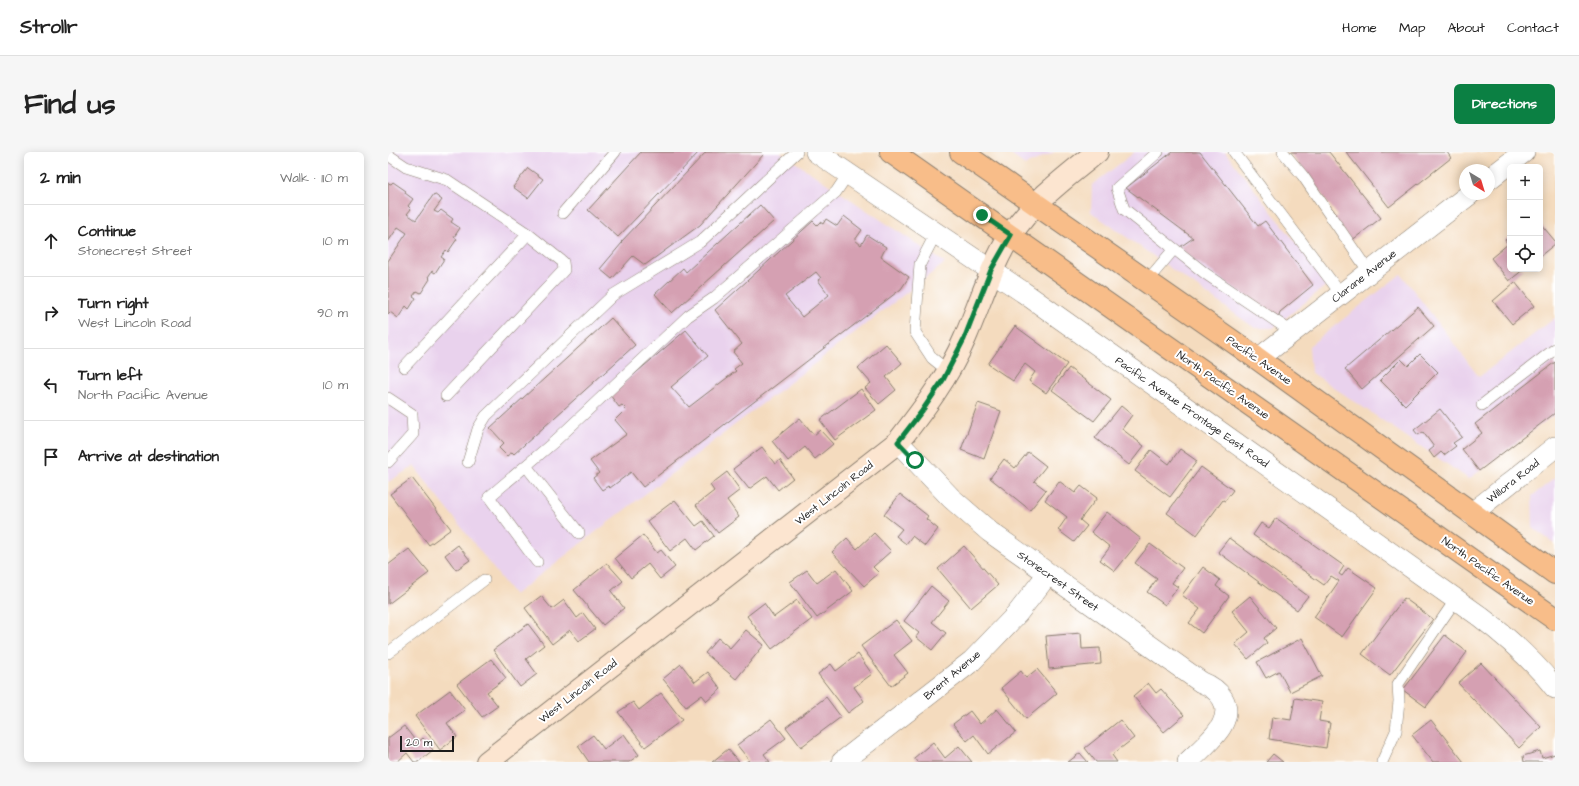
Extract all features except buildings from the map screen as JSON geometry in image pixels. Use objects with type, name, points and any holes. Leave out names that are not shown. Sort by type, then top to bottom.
[{"type":"main road","name":"North Pacific Avenue","points":[[890,152],[1011,235],[1555,619]]},
{"type":"main road","name":"Pacific Avenue","points":[[961,152],[1258,359],[1471,514],[1555,573]]},
{"type":"street","name":"Pacific Avenue Frontage East Road","points":[[816,152],[991,270],[1456,599],[1505,635],[1540,670],[1555,688]]},
{"type":"street","points":[[1495,174],[1524,152]]},
{"type":"street","name":"West Lincoln Road","points":[[486,762],[898,442],[922,411],[948,371],[964,339],[991,270],[1011,235],[1036,204],[1088,154]]},
{"type":"street","name":"Clarane Avenue","points":[[1258,359],[1462,200]]},
{"type":"street","name":"Stonecrest Street","points":[[898,442],[951,498],[990,532],[1201,682],[1213,686],[1219,692],[1225,706],[1223,724],[1188,762]]},
{"type":"street","name":"Willora Road","points":[[1471,514],[1555,447]]},
{"type":"street","name":"Brent Avenue","points":[[842,762],[972,661],[1017,614],[1048,574]]},
{"type":"lane","points":[[563,212],[615,152]]},
{"type":"lane","points":[[468,462],[478,429],[486,416],[613,295],[700,242],[797,152]]},
{"type":"lane","points":[[1158,152],[1117,188],[1124,209],[1206,274],[1292,332]]},
{"type":"lane","points":[[1234,152],[1341,294]]},
{"type":"lane","points":[[1283,152],[1303,176],[1369,272]]},
{"type":"lane","points":[[388,155],[406,167],[447,180],[528,234],[563,262],[564,270],[446,396]]},
{"type":"lane","points":[[537,562],[489,497],[554,442],[688,316],[714,298],[836,192],[848,174]]},
{"type":"lane","points":[[936,233],[920,264],[916,332],[932,358],[948,371]]},
{"type":"lane","points":[[404,367],[528,234]]},
{"type":"lane","points":[[1147,281],[1174,249]]},
{"type":"lane","points":[[1482,405],[1555,349]]},
{"type":"lane","points":[[388,398],[412,414],[413,434],[388,462]]},
{"type":"lane","points":[[526,466],[579,532]]},
{"type":"lane","points":[[388,653],[484,580]]},
{"type":"lane","points":[[1382,762],[1396,731],[1399,701],[1398,684],[1456,599]]},
{"type":"shaded area","points":[[388,152],[780,152],[945,263],[514,595],[414,466],[388,482]]},
{"type":"shaded area","points":[[1007,152],[1055,152],[1025,165]]},
{"type":"shaded area","points":[[1135,152],[1225,152],[1328,284],[1273,328],[1255,328],[1091,212],[1092,185]]},
{"type":"shaded area","points":[[1401,274],[1479,377],[1555,318],[1555,414],[1469,479],[1311,372],[1309,346]]},
{"type":"shaded area","points":[[1555,478],[1555,544],[1533,528],[1532,496]]},
{"type":"route","points":[[915,460],[898,442],[922,411],[943,380],[964,339],[991,270],[1011,235],[982,215]]}]
